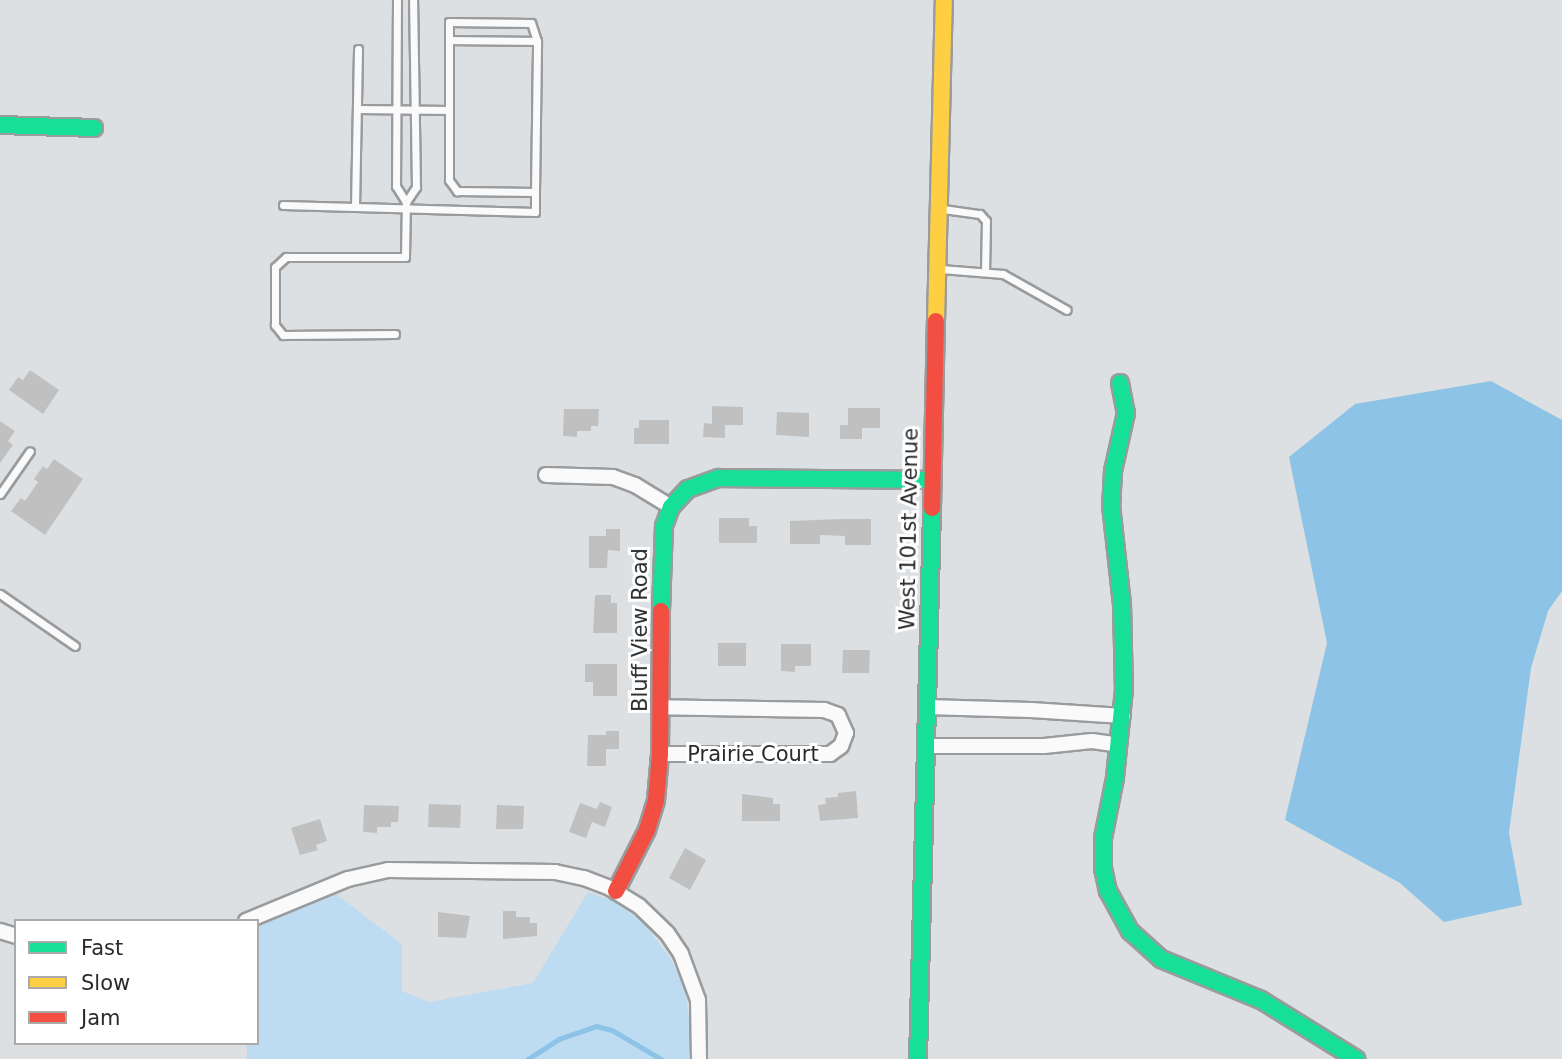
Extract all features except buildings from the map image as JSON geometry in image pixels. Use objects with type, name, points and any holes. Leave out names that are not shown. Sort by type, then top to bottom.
[{"type":"street","name":"West 101st Avenue","points":[[918,1059],[944,0]]},
{"type":"street","points":[[0,125],[94,128]]},
{"type":"street","points":[[1120,383],[1126,413],[1113,471],[1111,505],[1123,622],[1123,716],[1103,838],[1103,868],[1112,901],[1130,931],[1161,959],[1261,1000],[1356,1059]]},
{"type":"street","points":[[545,475],[613,477],[635,485],[671,507],[688,489],[719,478],[932,480]]},
{"type":"street","name":"Bluff View Road","points":[[616,891],[652,817],[660,754],[661,538],[671,507]]},
{"type":"street","points":[[926,707],[1031,709],[1123,716]]},
{"type":"street","name":"Prairie Court","points":[[660,708],[824,710],[838,715],[846,733],[837,751],[823,755],[660,754]]},
{"type":"street","points":[[925,746],[1044,746],[1092,741],[1119,745]]},
{"type":"street","points":[[251,919],[348,879],[388,870],[555,872],[584,878],[616,891],[649,914],[681,954],[698,1000],[699,1054]]},
{"type":"lane","points":[[397,0],[396,186],[406,205]]},
{"type":"lane","points":[[395,334],[283,335],[275,325],[275,267],[286,257],[405,257],[406,205],[416,187],[414,0]]},
{"type":"lane","points":[[283,205],[406,205],[535,212],[537,41],[531,23],[449,22],[449,180],[457,191],[535,192]]},
{"type":"lane","points":[[449,40],[537,41]]},
{"type":"lane","points":[[355,207],[358,49]]},
{"type":"lane","points":[[356,109],[449,110]]},
{"type":"lane","points":[[938,209],[979,214],[986,221],[985,271]]},
{"type":"lane","points":[[937,269],[1003,274],[1067,310]]},
{"type":"lane","points":[[0,494],[30,451]]},
{"type":"lane","points":[[0,594],[75,646]]},
{"type":"shaded area","points":[[1491,381],[1562,420],[1562,591],[1548,611],[1531,668],[1509,833],[1522,905],[1444,922],[1400,883],[1285,820],[1327,643],[1289,457],[1355,404]]},
{"type":"shaded area","points":[[588,892],[613,901],[642,921],[671,959],[685,990],[692,1037],[690,1059],[247,1059],[247,1045],[259,1045],[259,926],[336,894],[402,944],[402,991],[429,1002],[533,983]]},
{"type":"waterway","points":[[528,1059],[559,1039],[596,1026],[612,1030],[661,1059]]},
{"type":"traffic: fast","points":[[0,125],[94,128]]},
{"type":"traffic: fast","points":[[1120,383],[1126,413],[1113,471],[1111,505],[1122,604],[1124,689],[1115,778],[1103,838],[1103,868],[1108,891],[1130,931],[1161,959],[1261,1000],[1356,1059]]},
{"type":"traffic: fast","points":[[661,611],[664,526],[671,507],[688,489],[719,478],[932,480]]},
{"type":"traffic: fast","points":[[918,1059],[932,508]]},
{"type":"traffic: slow","points":[[936,321],[944,0]]},
{"type":"traffic: jam","points":[[932,508],[936,321]]},
{"type":"traffic: jam","points":[[616,891],[647,830],[656,800],[660,754],[661,611]]}]
